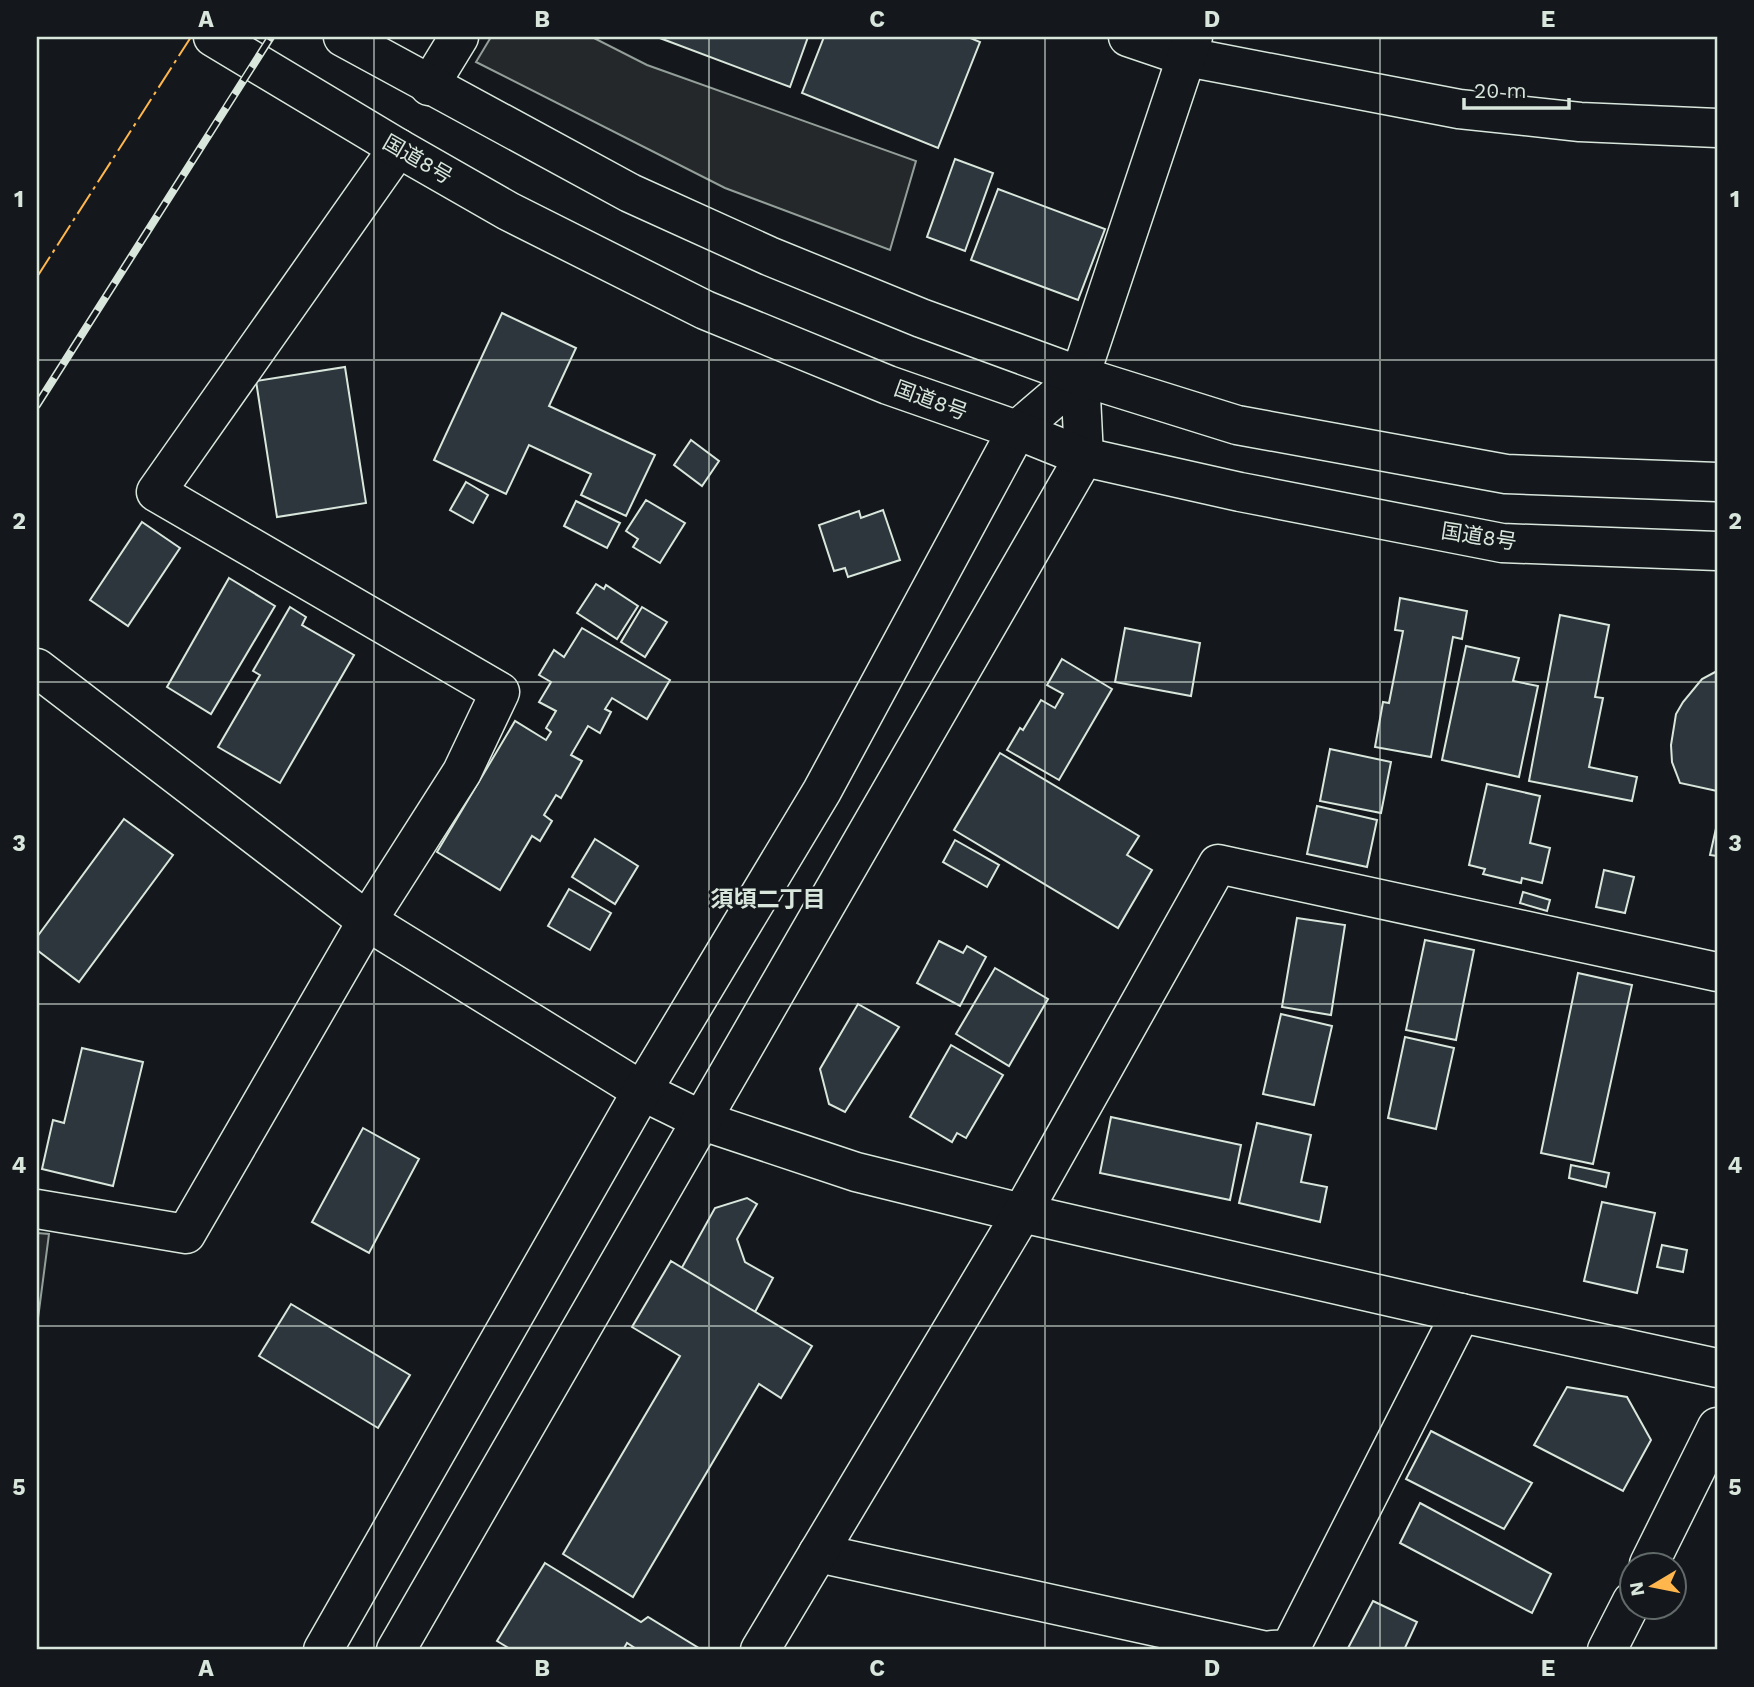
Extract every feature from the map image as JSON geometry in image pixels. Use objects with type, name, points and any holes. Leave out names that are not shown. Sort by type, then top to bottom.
[{"type":"main road","name":"国道8号","points":[[213,37],[508,211],[705,310],[876,380],[1084,457],[1240,492],[1502,543],[1717,551]]},
{"type":"main road","points":[[343,37],[630,193],[769,256],[921,318],[1080,376],[1237,425],[1506,474],[1717,482]]},
{"type":"main road","points":[[429,86],[459,37]]},
{"type":"main road","points":[[1128,37],[1190,47],[1459,109],[1580,122],[1717,128]]},
{"type":"main road","points":[[396,1650],[1084,457],[1080,376],[1190,47]]},
{"type":"main road","points":[[37,1209],[186,1234],[368,921],[462,772],[499,692],[156,492],[398,148]]},
{"type":"main road","points":[[323,1650],[642,1091],[822,791],[1017,430],[1080,376]]},
{"type":"main road","points":[[37,668],[368,921],[642,1091],[703,1121],[856,1172],[1022,1213],[1717,1367]]},
{"type":"main road","points":[[760,1650],[1022,1213],[1218,864],[1717,972]]},
{"type":"main road","points":[[1272,1650],[1290,1649],[1461,1312]]},
{"type":"main road","points":[[1656,1550],[1717,1427]]},
{"type":"main road","points":[[818,1553],[1262,1650]]},
{"type":"main road","points":[[1607,1650],[1622,1620]]},
{"type":"shaded area","points":[[491,37],[592,37],[647,65],[916,161],[890,250],[725,188],[476,62]]},
{"type":"shaded area","points":[[37,1233],[49,1234],[37,1326]]},
{"type":"building","points":[[657,37],[808,37],[790,87]]},
{"type":"building","points":[[824,37],[968,37],[980,42],[938,148],[802,93]]},
{"type":"building","points":[[955,159],[993,173],[965,251],[927,237]]},
{"type":"building","points":[[998,189],[1105,229],[1078,300],[971,260]]},
{"type":"building","points":[[502,313],[576,348],[549,406],[655,455],[626,516],[581,495],[591,474],[529,445],[506,494],[434,460]]},
{"type":"building","points":[[345,367],[366,503],[277,517],[256,381]]},
{"type":"building","points":[[691,440],[719,461],[702,486],[674,465]]},
{"type":"building","points":[[466,482],[488,495],[473,523],[450,510]]},
{"type":"building","points":[[646,500],[685,523],[660,563],[633,547],[638,539],[626,531]]},
{"type":"building","points":[[576,501],[620,523],[607,548],[564,526]]},
{"type":"building","points":[[883,510],[900,560],[848,577],[845,568],[834,571],[819,525],[859,511],[861,518]]},
{"type":"building","points":[[142,522],[180,548],[128,626],[90,600]]},
{"type":"building","points":[[229,578],[275,606],[211,714],[167,687]]},
{"type":"building","points":[[596,584],[604,589],[606,585],[638,606],[617,639],[577,613]]},
{"type":"building","points":[[1400,598],[1467,611],[1462,639],[1453,637],[1431,757],[1375,747],[1383,702],[1389,703],[1403,631],[1395,630]]},
{"type":"building","points":[[290,607],[306,617],[302,625],[354,655],[280,783],[218,747],[260,675],[253,671]]},
{"type":"building","points":[[642,607],[667,622],[645,657],[621,642]]},
{"type":"building","points":[[1560,615],[1609,625],[1595,697],[1603,698],[1589,767],[1637,777],[1632,801],[1529,781]]},
{"type":"building","points":[[582,628],[670,680],[647,719],[612,698],[605,709],[611,712],[600,733],[588,726],[571,755],[582,761],[561,798],[556,795],[544,815],[552,821],[540,841],[532,836],[500,890],[437,852],[515,721],[546,740],[551,732],[546,728],[556,711],[539,702],[551,682],[539,675],[554,650],[564,657]]},
{"type":"building","points":[[1125,628],[1200,643],[1191,696],[1115,682]]},
{"type":"building","points":[[1466,646],[1519,658],[1513,681],[1538,686],[1519,777],[1442,760]]},
{"type":"building","points":[[1062,659],[1112,689],[1059,780],[1007,750],[1041,700],[1055,708],[1063,694],[1047,685]]},
{"type":"building","points":[[1717,671],[1717,791],[1680,783],[1672,762],[1671,745],[1676,714],[1683,702],[1702,679]]},
{"type":"building","points":[[1330,749],[1391,762],[1381,813],[1320,801]]},
{"type":"building","points":[[1000,753],[1139,836],[1127,855],[1152,870],[1118,928],[954,830]]},
{"type":"building","points":[[1487,784],[1540,796],[1530,843],[1550,848],[1542,883],[1522,878],[1521,883],[1483,874],[1485,869],[1469,865]]},
{"type":"building","points":[[1317,806],[1377,820],[1367,867],[1307,854]]},
{"type":"building","points":[[124,819],[173,855],[79,982],[37,950],[37,937]]},
{"type":"building","points":[[1717,824],[1717,856],[1710,855]]},
{"type":"building","points":[[595,839],[638,866],[615,904],[572,877]]},
{"type":"building","points":[[955,840],[999,865],[987,887],[943,862]]},
{"type":"building","points":[[1604,870],[1634,877],[1625,913],[1596,907]]},
{"type":"building","points":[[569,889],[611,913],[590,950],[548,926]]},
{"type":"building","points":[[1523,892],[1550,900],[1547,911],[1520,903]]},
{"type":"building","points":[[1297,918],[1345,925],[1331,1015],[1282,1007]]},
{"type":"building","points":[[1425,940],[1474,950],[1456,1040],[1406,1030]]},
{"type":"building","points":[[939,941],[963,953],[967,946],[986,957],[960,1006],[917,983]]},
{"type":"building","points":[[995,968],[1048,999],[1009,1066],[956,1034]]},
{"type":"building","points":[[1578,973],[1632,985],[1593,1164],[1541,1153]]},
{"type":"building","points":[[858,1004],[899,1027],[845,1112],[829,1104],[820,1069]]},
{"type":"building","points":[[1281,1014],[1332,1026],[1314,1105],[1263,1094]]},
{"type":"building","points":[[1405,1037],[1454,1048],[1436,1129],[1388,1118]]},
{"type":"building","points":[[951,1045],[1003,1075],[966,1138],[957,1133],[952,1142],[910,1117]]},
{"type":"building","points":[[82,1048],[143,1062],[113,1186],[42,1169],[53,1120],[64,1123]]},
{"type":"building","points":[[1111,1117],[1241,1145],[1230,1200],[1100,1173]]},
{"type":"building","points":[[1257,1123],[1311,1135],[1301,1182],[1327,1187],[1320,1222],[1239,1203]]},
{"type":"building","points":[[363,1128],[419,1159],[369,1253],[312,1222]]},
{"type":"building","points":[[1571,1165],[1609,1173],[1606,1187],[1569,1178]]},
{"type":"building","points":[[747,1198],[757,1204],[737,1239],[745,1262],[773,1278],[755,1312],[680,1271],[715,1208]]},
{"type":"building","points":[[1602,1202],[1655,1213],[1637,1293],[1584,1281]]},
{"type":"building","points":[[1662,1245],[1687,1250],[1683,1272],[1657,1267]]},
{"type":"building","points":[[671,1261],[812,1346],[781,1398],[759,1384],[633,1597],[563,1554],[680,1356],[632,1327]]},
{"type":"building","points":[[291,1304],[410,1375],[378,1428],[259,1356]]},
{"type":"building","points":[[1567,1387],[1627,1397],[1651,1440],[1623,1491],[1534,1445]]},
{"type":"building","points":[[1431,1431],[1532,1483],[1504,1529],[1406,1479]]},
{"type":"building","points":[[1420,1503],[1551,1574],[1532,1613],[1400,1543]]},
{"type":"building","points":[[545,1563],[641,1622],[648,1617],[702,1650],[638,1650],[627,1643],[623,1650],[512,1650],[497,1641]]},
{"type":"building","points":[[1373,1601],[1417,1622],[1404,1650],[1347,1650]]},
{"type":"railway","points":[[37,405],[271,37]]},
{"type":"power","points":[[37,277],[191,37]]},
{"type":"district","name":"須頃二丁目","points":[[768,899]]}]
